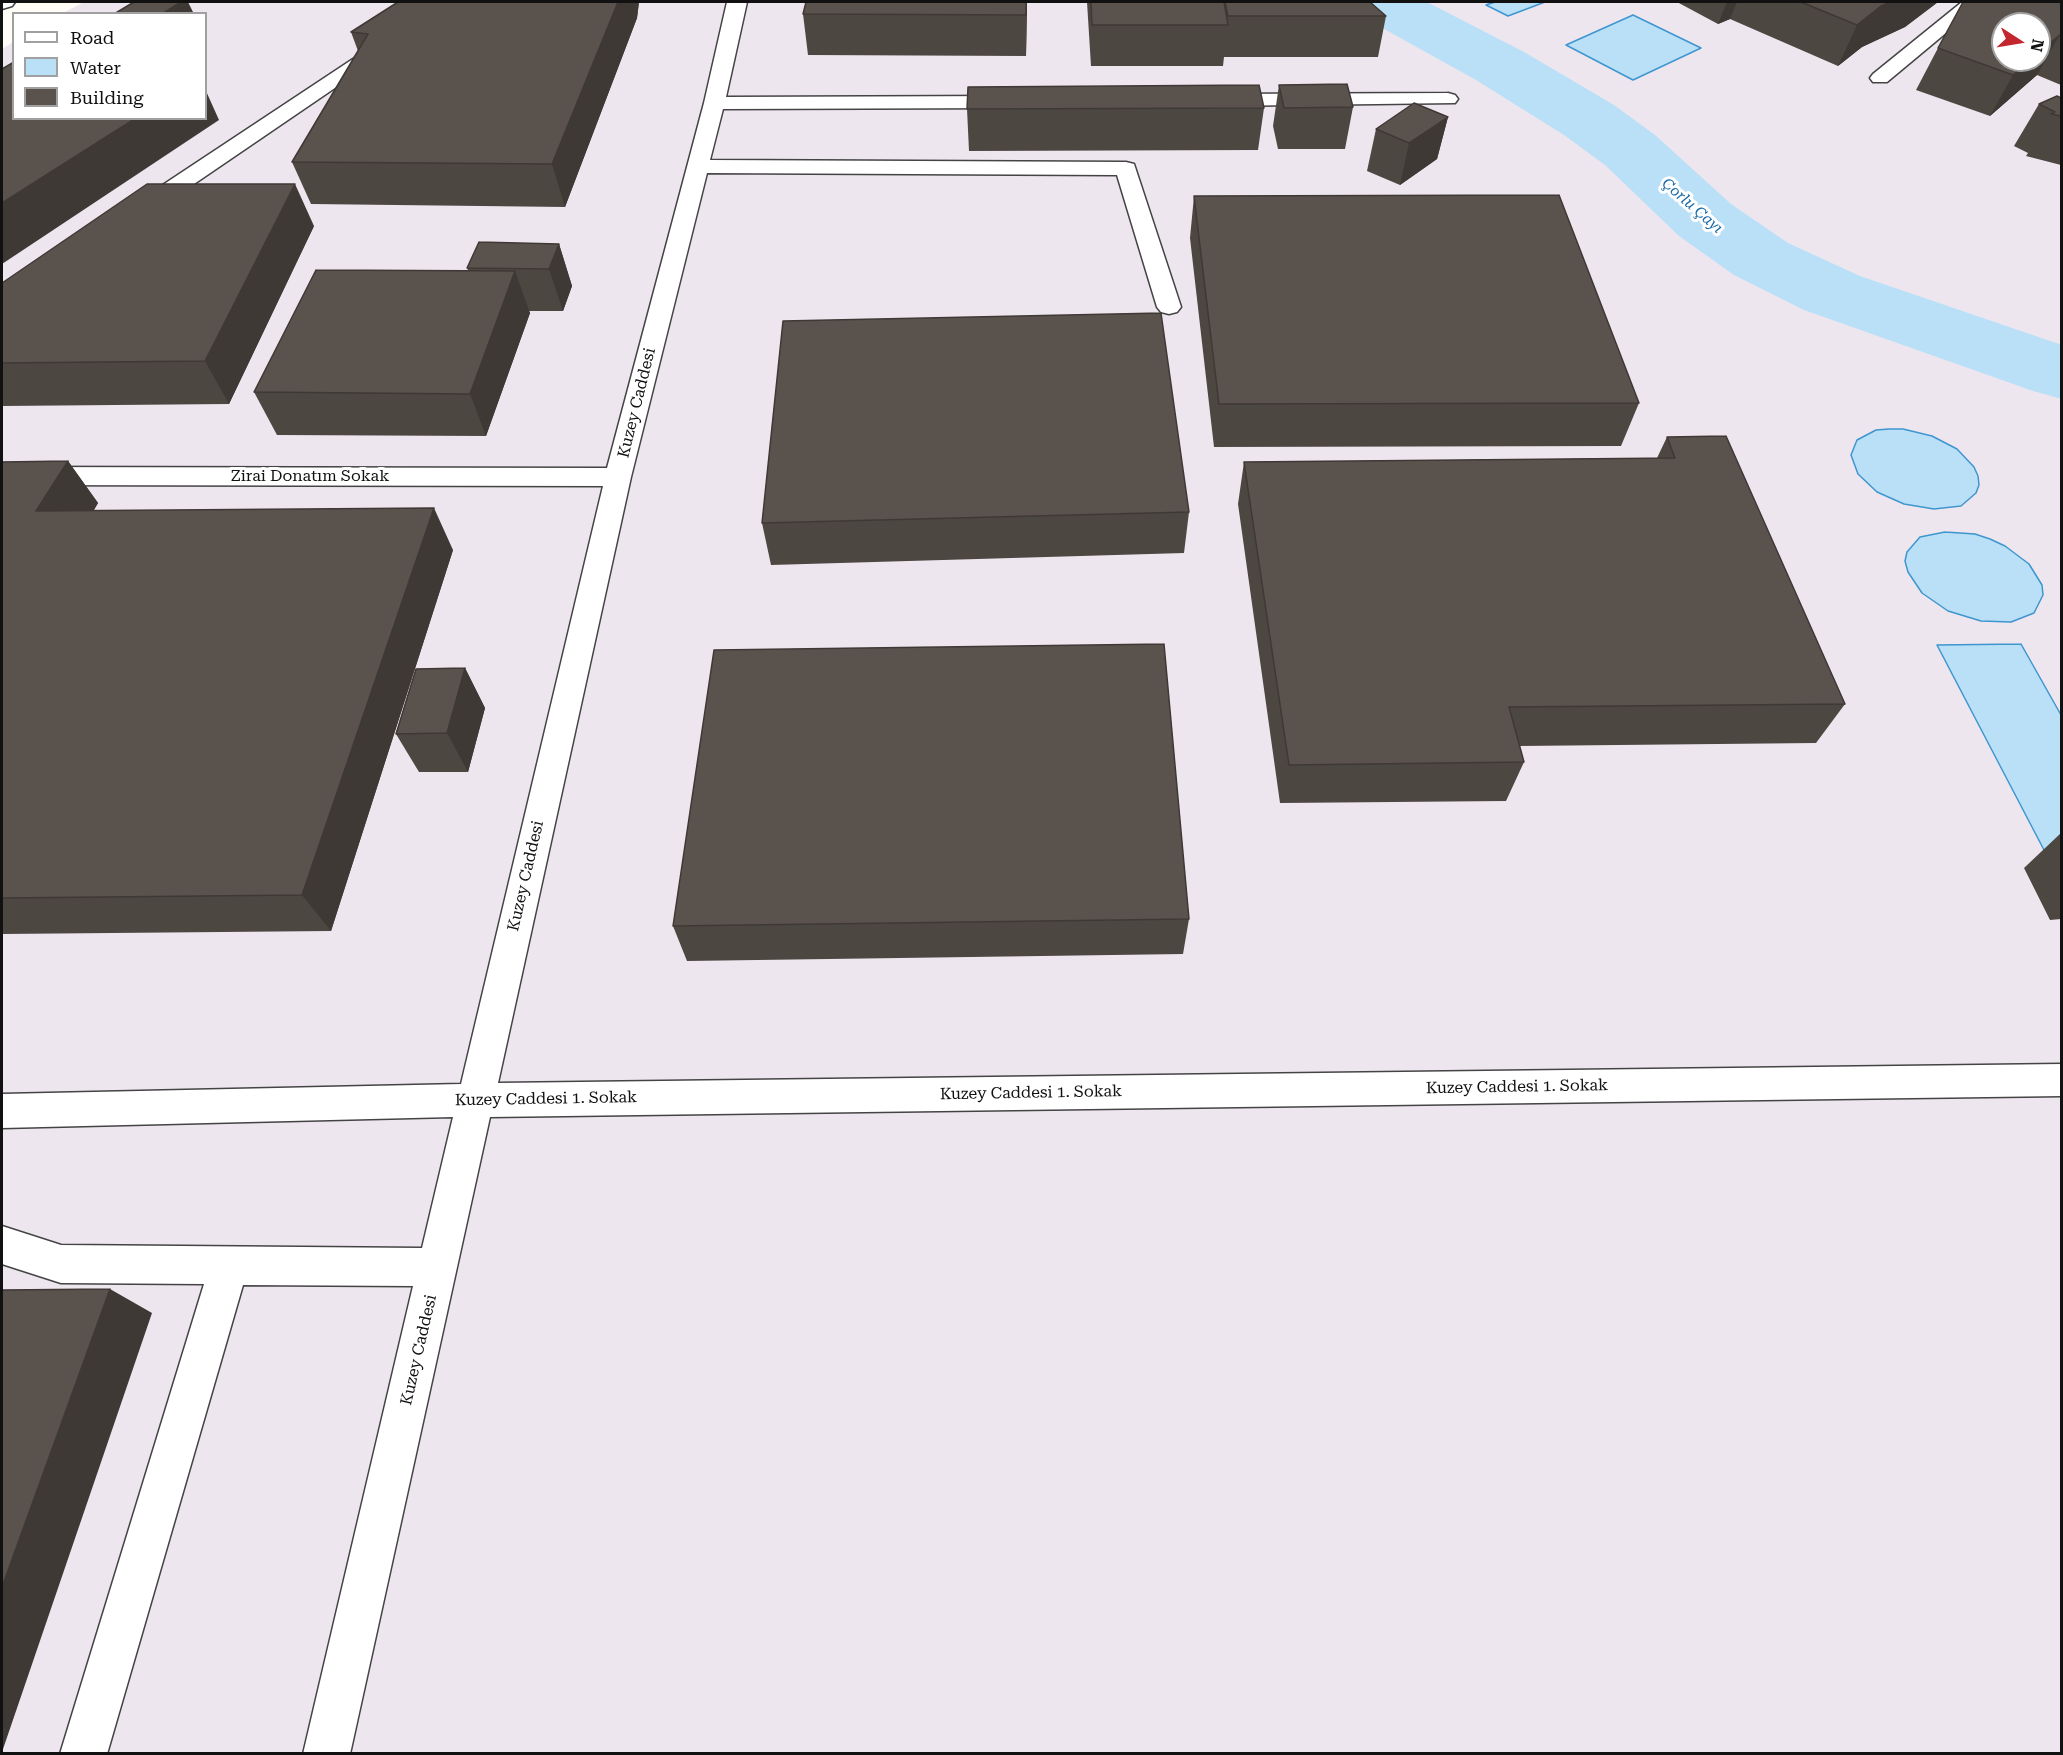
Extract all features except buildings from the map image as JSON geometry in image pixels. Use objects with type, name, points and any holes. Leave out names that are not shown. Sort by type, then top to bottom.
[{"type":"street","points":[[129,219],[451,2]]},
{"type":"street","name":"Kuzey Caddesi","points":[[326,1754],[618,477],[714,103],[737,2]]},
{"type":"street","points":[[1880,78],[1973,2]]},
{"type":"street","points":[[1199,100],[1448,99]]},
{"type":"street","points":[[714,103],[1033,101]]},
{"type":"street","points":[[698,166],[1125,170],[1169,307]]},
{"type":"street","name":"Zirai Donatım Sokak","points":[[2,476],[618,477]]},
{"type":"street","name":"Kuzey Caddesi 1. Sokak","points":[[2,1111],[475,1100],[2061,1080]]},
{"type":"street","points":[[2,1245],[61,1264],[438,1268]]},
{"type":"street","points":[[83,1754],[229,1266]]},
{"type":"shaded area","points":[[84,2],[2061,2],[2061,1753],[2,1753],[2,49],[12,43],[12,120],[207,120],[207,12],[65,12]]},
{"type":"water","points":[[1495,2],[1545,2],[1508,16],[1486,5]]},
{"type":"water","points":[[1633,15],[1701,48],[1633,80],[1566,45]]},
{"type":"water","points":[[1903,429],[1932,436],[1957,449],[1974,467],[1978,476],[1979,485],[1976,493],[1961,506],[1934,509],[1904,504],[1877,492],[1858,474],[1851,455],[1857,440],[1876,430]]},
{"type":"water","points":[[1945,532],[1975,534],[1990,539],[2005,546],[2029,564],[2042,585],[2043,595],[2034,613],[2011,622],[1981,621],[1948,611],[1922,593],[1908,572],[1905,561],[1907,552],[1920,537]]},
{"type":"water","points":[[2021,644],[2061,715],[2061,849],[2044,850],[1937,645]]},
{"type":"waterway","name":"Çorlu Çayı","points":[[1381,2],[1500,66],[1589,120],[1630,150],[1705,220],[1761,259],[1832,293],[2062,373]]}]
